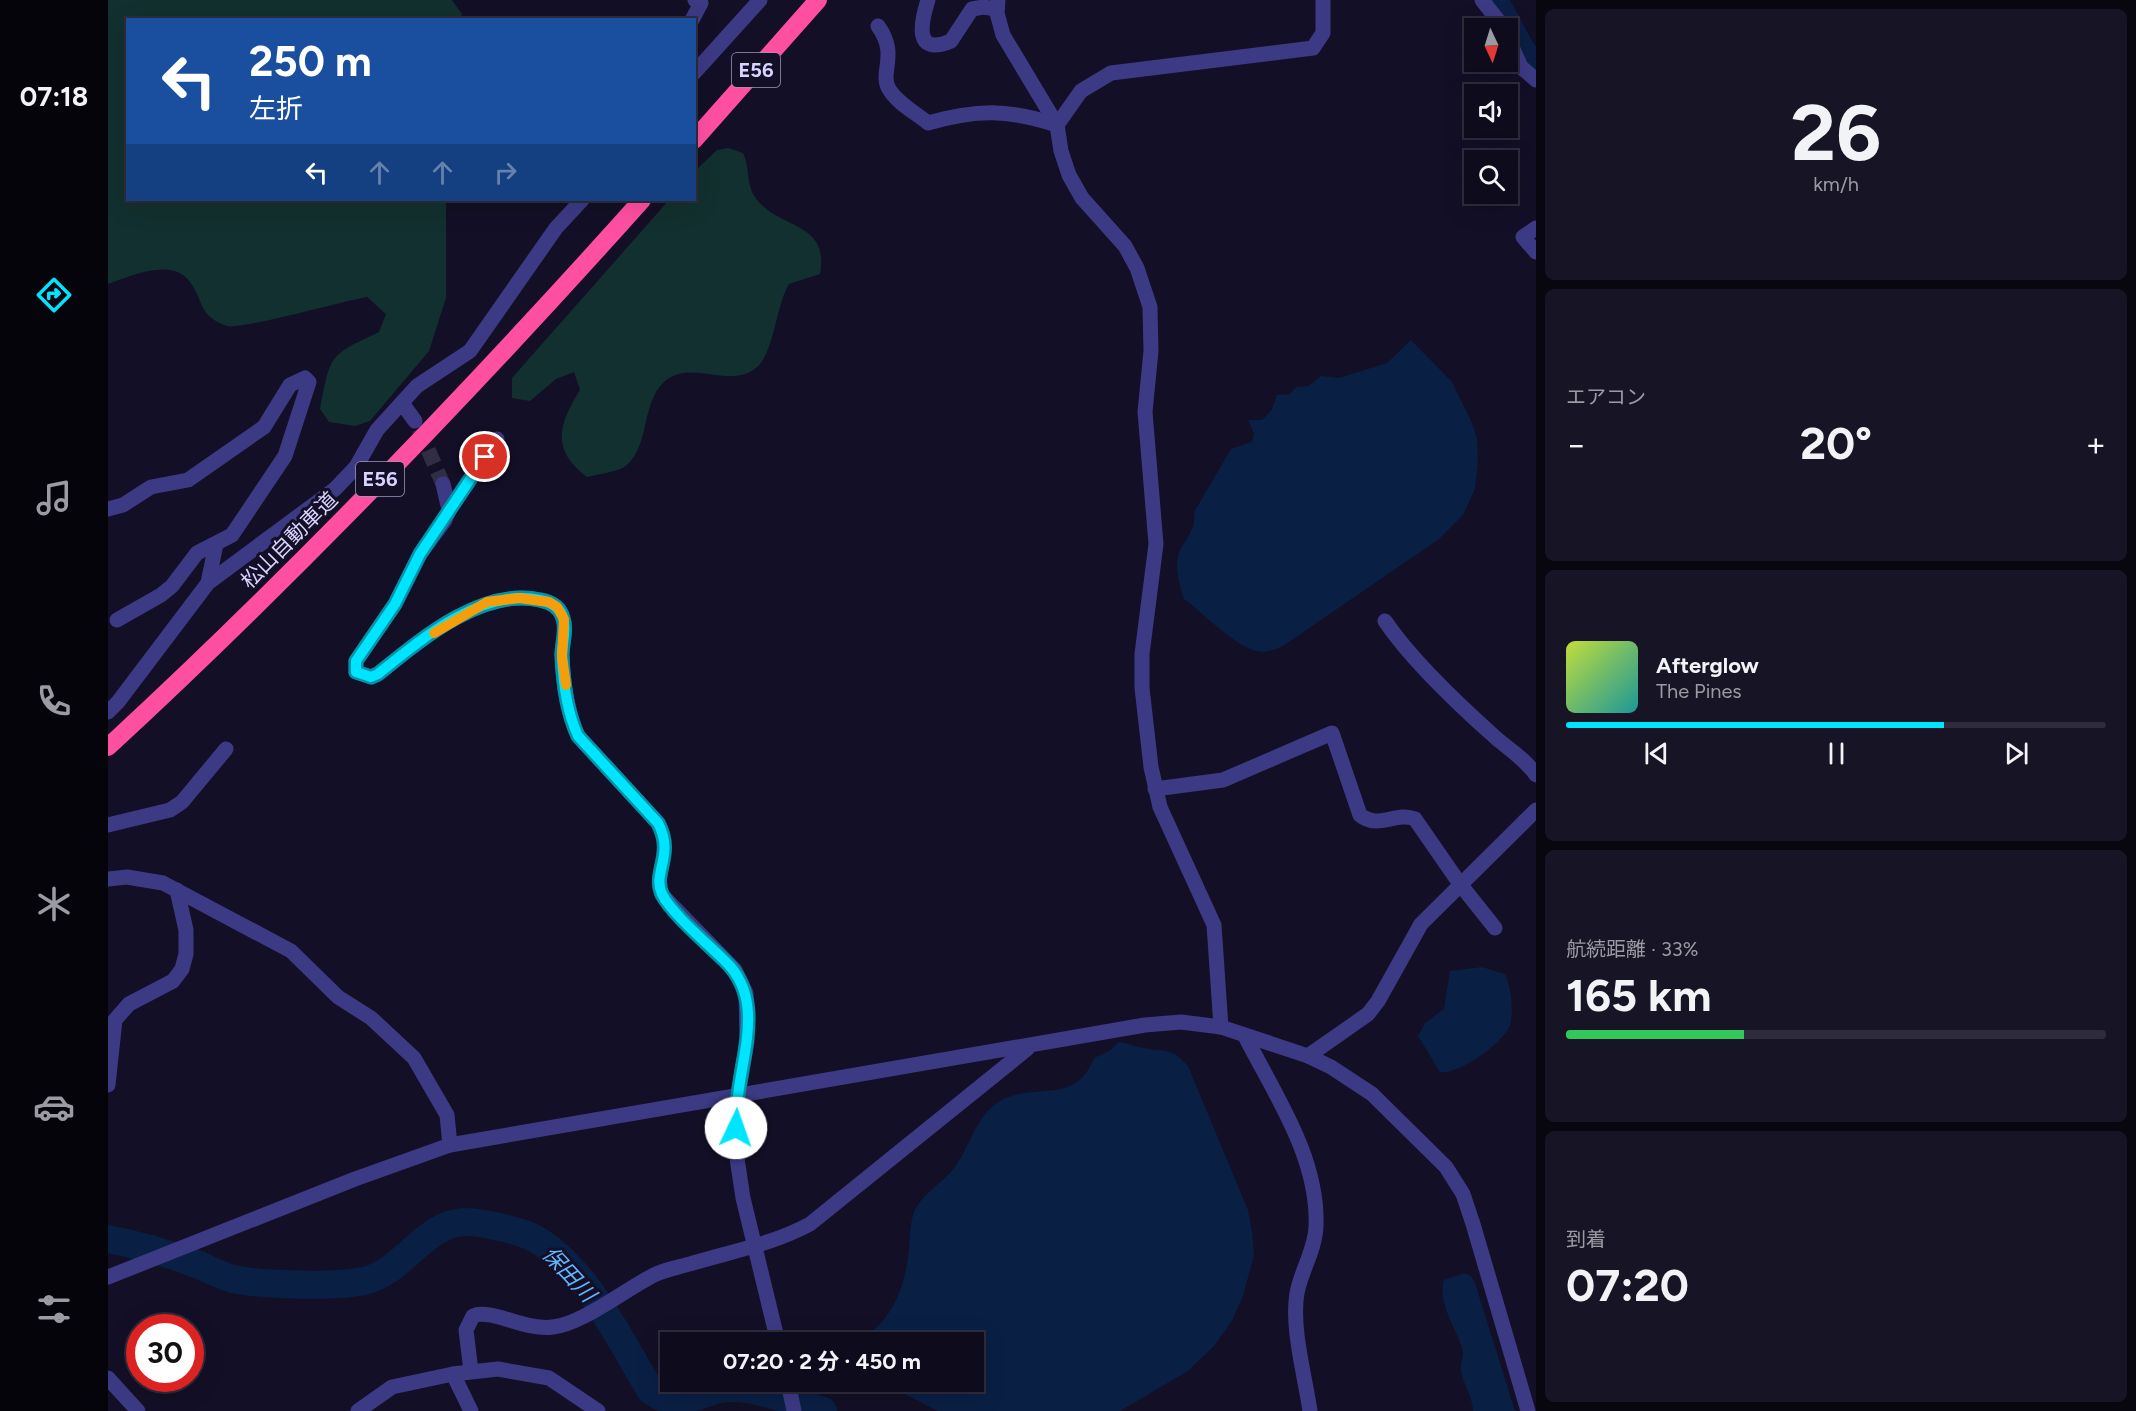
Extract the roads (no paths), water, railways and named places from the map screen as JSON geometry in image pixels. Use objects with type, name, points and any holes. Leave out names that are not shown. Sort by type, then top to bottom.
[{"type":"highway","name":"E56","points":[[696,138],[818,0]]},
{"type":"highway","name":"松山自動車道","points":[[108,747],[178,682],[324,536],[565,286],[641,201]]},
{"type":"street","points":[[693,18],[701,3],[695,0]]},
{"type":"street","points":[[696,71],[760,0]]},
{"type":"street","points":[[928,0],[920,25],[924,40],[933,44],[951,40],[972,9],[997,4],[1003,35],[1057,125],[1061,151],[1069,176],[1082,198],[1125,246],[1137,268],[1150,307],[1151,351],[1145,412],[1156,544],[1142,654],[1142,688],[1155,789],[1166,821],[1210,910],[1214,925],[1221,1027]]},
{"type":"street","points":[[1057,125],[1081,91],[1111,73],[1313,48],[1323,33],[1323,0]]},
{"type":"street","points":[[1482,0],[1496,18]]},
{"type":"street","points":[[878,26],[890,53],[886,77],[888,87],[928,123],[958,114],[1004,111],[1025,114],[1057,125]]},
{"type":"street","points":[[1518,60],[1521,67],[1536,80]]},
{"type":"street","points":[[108,712],[208,583],[347,478],[377,430],[417,386],[470,351],[480,340],[556,228],[581,201]]},
{"type":"street","points":[[1536,228],[1523,237],[1536,252]]},
{"type":"street","points":[[108,509],[123,505],[151,487],[188,480],[264,427],[290,385],[305,378],[309,382],[308,393],[285,456],[232,535],[197,553],[172,586],[161,595],[117,620]]},
{"type":"street","points":[[402,403],[415,421]]},
{"type":"street","points":[[497,439],[449,510],[445,520],[420,554],[395,604],[356,661],[356,672],[371,677],[378,674],[416,643],[487,602],[502,598],[535,598],[557,607],[564,619],[562,657],[567,699],[571,721],[578,736],[658,823],[664,834],[665,848],[665,859],[660,875],[662,895],[735,970],[746,993],[747,1042],[738,1095],[735,1145],[755,1247],[776,1332]]},
{"type":"street","points":[[443,484],[449,510]]},
{"type":"street","points":[[208,583],[216,544]]},
{"type":"street","points":[[1385,621],[1400,644],[1496,737],[1528,763],[1536,775]]},
{"type":"street","points":[[1155,789],[1223,780],[1332,733],[1355,806],[1360,815],[1369,822],[1407,816],[1415,819],[1460,885],[1496,928]]},
{"type":"street","points":[[108,825],[176,806],[226,749]]},
{"type":"street","points":[[1308,1056],[1368,1014],[1378,1001],[1421,924],[1536,810]]},
{"type":"street","points":[[108,879],[127,877],[149,879],[177,890],[291,951],[338,997],[391,1035],[414,1058],[447,1115],[450,1145]]},
{"type":"street","points":[[108,1085],[115,1020],[129,1004],[173,981],[182,969],[186,954],[186,930],[177,890]]},
{"type":"street","points":[[108,1277],[355,1179],[450,1145],[1030,1047],[1145,1025],[1181,1022],[1221,1027],[1308,1056],[1372,1094],[1446,1167],[1463,1194],[1528,1411]]},
{"type":"street","points":[[1245,1036],[1292,1125],[1314,1197],[1316,1228],[1297,1292],[1296,1314],[1310,1411]]},
{"type":"street","points":[[471,1371],[466,1330],[473,1316],[481,1313],[493,1315],[514,1324],[554,1327],[602,1305],[657,1274],[755,1247],[810,1224],[1030,1047]]},
{"type":"street","points":[[358,1411],[392,1388],[453,1374],[498,1369],[549,1378],[598,1411]]},
{"type":"street","points":[[453,1374],[471,1411]]},
{"type":"street","points":[[108,1378],[138,1411]]},
{"type":"water","points":[[1411,340],[1452,382],[1477,438],[1478,461],[1475,489],[1463,515],[1439,539],[1283,646],[1263,652],[1248,648],[1229,636],[1184,599],[1178,578],[1177,561],[1193,525],[1194,512],[1231,449],[1252,442],[1254,434],[1248,420],[1262,420],[1271,411],[1277,395],[1290,394],[1296,387],[1309,386],[1321,376],[1339,378],[1387,363]]},
{"type":"water","points":[[1482,967],[1505,974],[1511,999],[1510,1025],[1499,1040],[1480,1056],[1457,1069],[1440,1072],[1418,1036],[1425,1023],[1444,1009],[1450,971]]},
{"type":"water","points":[[1119,1042],[1168,1051],[1177,1055],[1188,1066],[1248,1210],[1252,1232],[1254,1255],[1243,1296],[1232,1321],[1214,1346],[1188,1371],[1120,1411],[938,1411],[901,1392],[984,1392],[984,1332],[872,1332],[889,1312],[900,1290],[907,1264],[911,1225],[918,1205],[957,1164],[977,1126],[993,1106],[1007,1098],[1021,1094],[1049,1091],[1075,1083],[1085,1074],[1094,1058],[1109,1051]]},
{"type":"water","points":[[1465,1273],[1471,1276],[1475,1283],[1515,1411],[1473,1411],[1461,1370],[1462,1347],[1448,1314],[1442,1288],[1444,1280]]},
{"type":"waterway","points":[[1493,0],[1523,53],[1536,68]]},
{"type":"waterway","name":"保田川","points":[[108,1239],[171,1255],[233,1279],[261,1283],[318,1285],[351,1283],[376,1277],[396,1264],[432,1234],[455,1223],[482,1223],[505,1228],[534,1238],[553,1251],[571,1268],[601,1307],[651,1391],[661,1397],[678,1401],[720,1389],[744,1389],[758,1391],[823,1411]]},
{"type":"tunnel","points":[[419,429],[443,484]]}]
